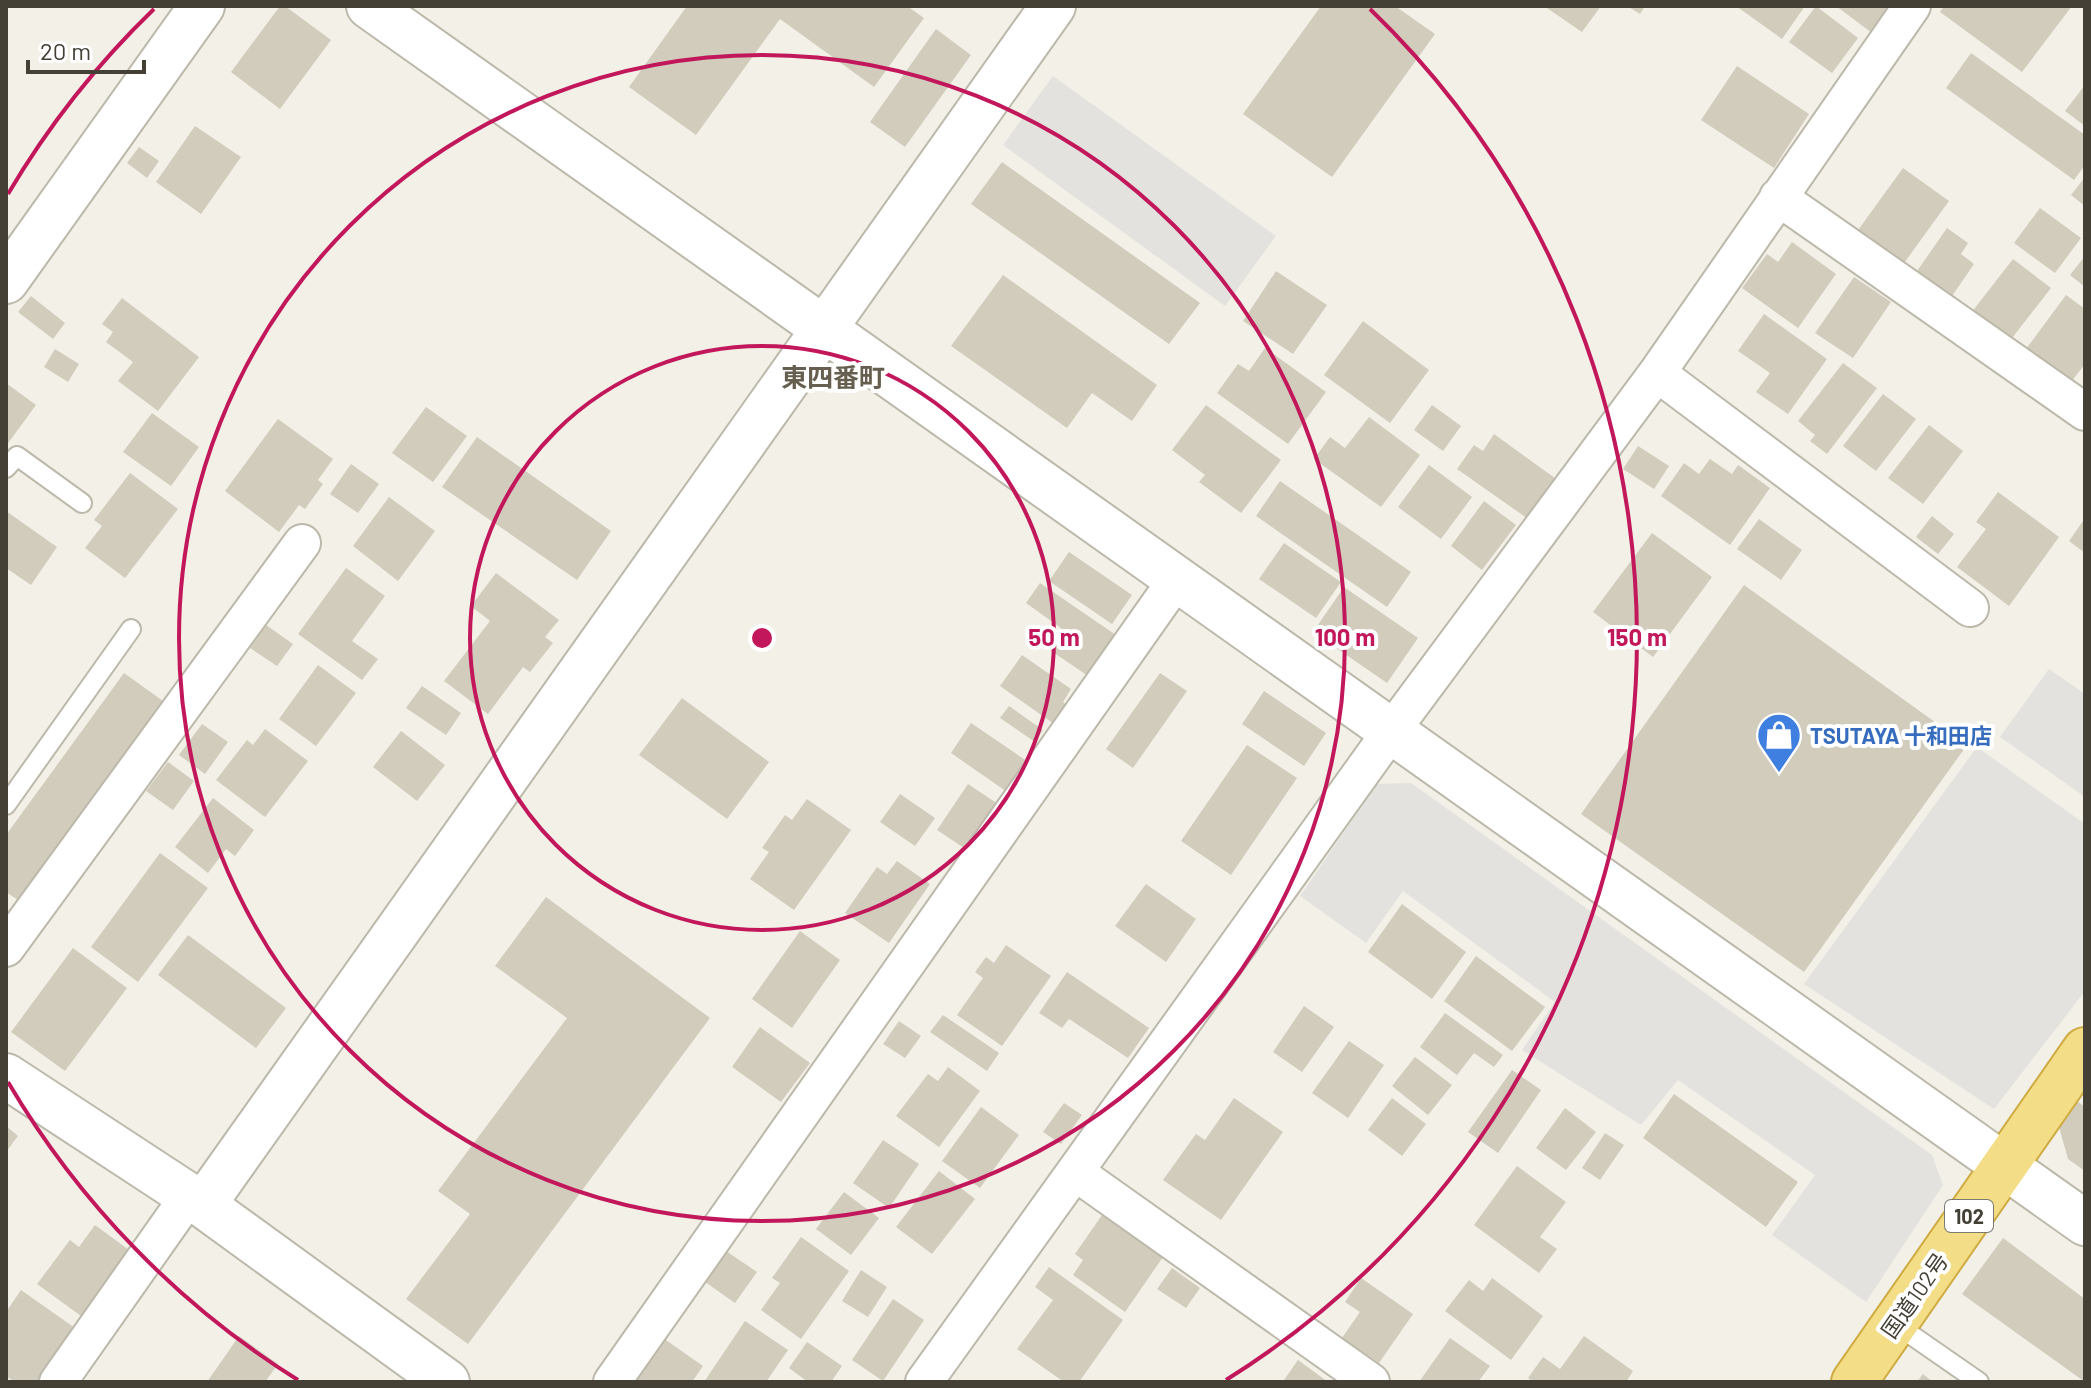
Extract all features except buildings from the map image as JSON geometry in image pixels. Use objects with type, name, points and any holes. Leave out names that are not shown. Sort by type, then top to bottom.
[{"type":"highway","name":"国道102号","points":[[1854,1382],[2085,1050]]},
{"type":"street","points":[[6,281],[202,6]]},
{"type":"street","points":[[369,6],[2085,1223]]},
{"type":"street","points":[[58,1382],[196,1201],[1053,6]]},
{"type":"street","points":[[924,1382],[1392,730],[1657,373],[1912,6]]},
{"type":"street","points":[[1778,197],[2085,412]]},
{"type":"street","points":[[1657,373],[1970,608]]},
{"type":"street","points":[[6,948],[302,543]]},
{"type":"street","points":[[612,1382],[1177,579]]},
{"type":"street","points":[[6,1076],[196,1201],[447,1382]]},
{"type":"street","points":[[1075,1172],[1371,1382]]},
{"type":"lane","points":[[6,468],[17,456],[82,503]]},
{"type":"lane","points":[[6,805],[131,629]]},
{"type":"lane","points":[[1894,1323],[1979,1382]]},
{"type":"shaded area","points":[[1053,76],[1276,236],[1225,306],[1003,145]]},
{"type":"shaded area","points":[[2049,669],[2085,694],[2085,797],[2000,737]]},
{"type":"shaded area","points":[[1977,747],[2085,824],[2085,991],[1994,1109],[1804,984]]},
{"type":"shaded area","points":[[1411,783],[1932,1155],[1943,1185],[1866,1302],[1772,1235],[1815,1175],[1678,1080],[1641,1125],[1522,1050],[1555,1002],[1403,891],[1366,943],[1300,896],[1377,784]]},
{"type":"place","name":"TSUTAYA 十和田店","points":[[1779,774]]},
{"type":"district","name":"東四番町","points":[[833,376]]}]
